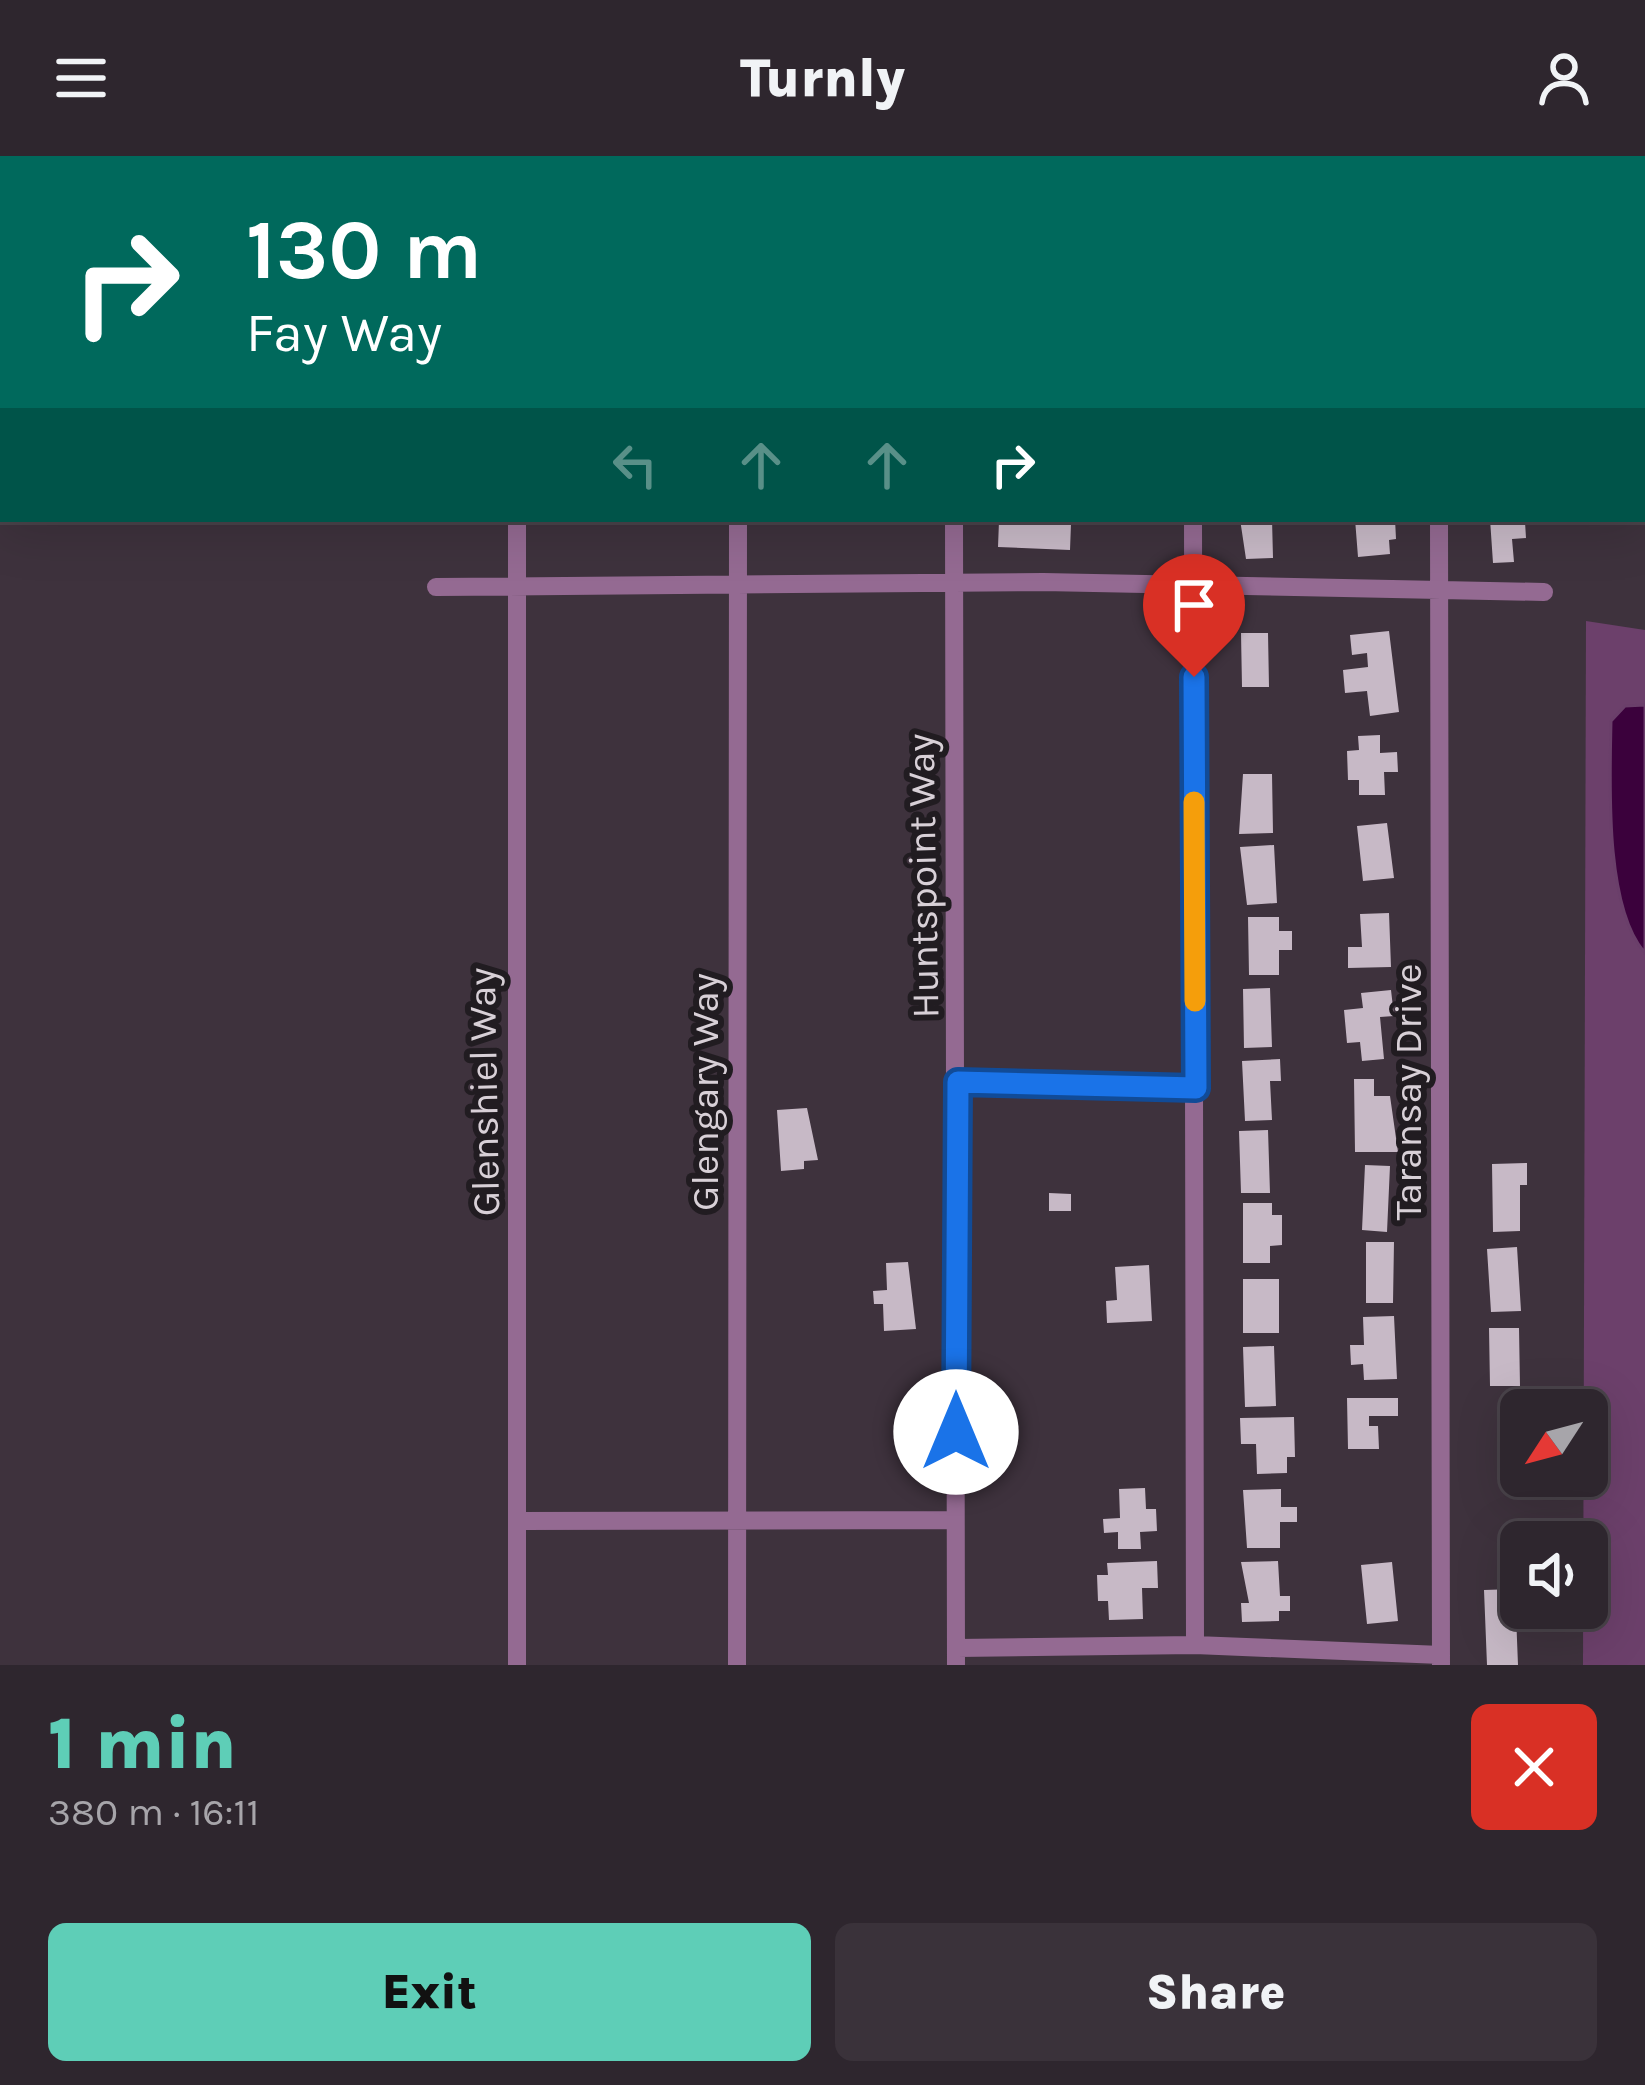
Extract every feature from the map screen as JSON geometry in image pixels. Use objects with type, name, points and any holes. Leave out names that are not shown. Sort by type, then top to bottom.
[{"type":"street","name":"Glenshiel Way","points":[[517,522],[517,1665]]},
{"type":"street","name":"Glengary Way","points":[[737,1665],[738,522]]},
{"type":"street","name":"Huntspoint Way","points":[[954,522],[957,1657]]},
{"type":"street","points":[[1193,522],[1195,1645]]},
{"type":"street","name":"Taransay Drive","points":[[1439,522],[1441,1660]]},
{"type":"street","points":[[436,586],[953,582],[1544,592]]},
{"type":"street","points":[[958,1082],[1196,1088]]},
{"type":"street","points":[[519,1522],[955,1520]]},
{"type":"street","points":[[957,1657],[1195,1645],[1441,1660]]},
{"type":"shaded area","points":[[1586,621],[1645,630],[1645,1665],[1583,1665],[1583,1629],[1608,1629],[1608,1521],[1583,1521],[1583,1497],[1608,1497],[1608,1389],[1584,1389]]},
{"type":"shaded area","points":[[1645,705],[1645,953],[1622,906],[1612,842],[1610,776],[1611,721],[1625,706]]},
{"type":"building","points":[[999,522],[1071,524],[1070,550],[998,547]]},
{"type":"building","points":[[1240,522],[1272,522],[1273,558],[1246,559]]},
{"type":"building","points":[[1355,522],[1395,522],[1390,554],[1358,557]]},
{"type":"building","points":[[1490,522],[1525,522],[1526,538],[1512,539],[1514,562],[1493,563]]},
{"type":"building","points":[[1389,631],[1399,712],[1370,716],[1367,691],[1345,693],[1343,670],[1368,667],[1367,653],[1352,655],[1350,635]]},
{"type":"building","points":[[1241,633],[1268,633],[1269,687],[1242,687]]},
{"type":"building","points":[[1380,735],[1380,753],[1397,752],[1398,772],[1384,772],[1385,795],[1359,795],[1359,780],[1348,780],[1347,751],[1359,750],[1358,736]]},
{"type":"building","points":[[1243,774],[1272,774],[1273,833],[1239,834]]},
{"type":"building","points":[[1387,823],[1394,878],[1363,881],[1357,826]]},
{"type":"building","points":[[1274,845],[1277,903],[1247,905],[1240,847]]},
{"type":"building","points":[[1389,913],[1391,967],[1348,968],[1348,947],[1362,947],[1360,914]]},
{"type":"building","points":[[1248,917],[1279,917],[1279,931],[1292,931],[1292,950],[1279,950],[1279,975],[1249,975]]},
{"type":"building","points":[[1270,988],[1272,1047],[1244,1048],[1243,989]]},
{"type":"building","points":[[1391,990],[1394,1016],[1380,1017],[1384,1059],[1362,1061],[1360,1042],[1347,1043],[1344,1010],[1363,1008],[1361,993]]},
{"type":"building","points":[[1280,1059],[1281,1081],[1270,1081],[1272,1120],[1245,1121],[1242,1061]]},
{"type":"building","points":[[1354,1079],[1374,1079],[1374,1096],[1390,1096],[1398,1152],[1355,1152]]},
{"type":"building","points":[[807,1108],[818,1160],[804,1161],[804,1169],[781,1171],[777,1110]]},
{"type":"building","points":[[1268,1130],[1270,1193],[1241,1193],[1239,1131]]},
{"type":"building","points":[[1527,1163],[1527,1185],[1520,1185],[1520,1231],[1493,1232],[1492,1164]]},
{"type":"building","points":[[1365,1165],[1390,1166],[1387,1232],[1362,1230]]},
{"type":"building","points":[[1049,1193],[1071,1194],[1071,1211],[1049,1211]]},
{"type":"building","points":[[1243,1203],[1272,1203],[1272,1215],[1282,1215],[1282,1245],[1270,1246],[1270,1263],[1243,1263]]},
{"type":"building","points":[[1366,1242],[1394,1242],[1393,1303],[1366,1303]]},
{"type":"building","points":[[1517,1247],[1521,1311],[1491,1312],[1487,1249]]},
{"type":"building","points":[[908,1262],[916,1329],[884,1331],[883,1304],[874,1304],[873,1291],[887,1290],[886,1263]]},
{"type":"building","points":[[1149,1265],[1152,1321],[1107,1323],[1106,1301],[1117,1300],[1115,1267]]},
{"type":"building","points":[[1243,1279],[1279,1279],[1279,1333],[1243,1333]]},
{"type":"building","points":[[1394,1316],[1397,1379],[1364,1380],[1363,1364],[1351,1365],[1350,1345],[1364,1345],[1363,1317]]},
{"type":"building","points":[[1489,1328],[1519,1328],[1520,1386],[1490,1386]]},
{"type":"building","points":[[1274,1346],[1276,1406],[1245,1407],[1243,1347]]},
{"type":"building","points":[[1347,1398],[1398,1398],[1398,1416],[1369,1416],[1369,1426],[1378,1426],[1379,1449],[1348,1449]]},
{"type":"building","points":[[1294,1417],[1295,1457],[1287,1457],[1287,1473],[1257,1474],[1256,1444],[1241,1444],[1240,1418]]},
{"type":"building","points":[[1145,1488],[1146,1509],[1156,1509],[1157,1531],[1140,1532],[1141,1549],[1118,1549],[1118,1532],[1104,1533],[1103,1519],[1120,1518],[1119,1489]]},
{"type":"building","points":[[1281,1489],[1281,1507],[1297,1507],[1297,1522],[1280,1522],[1280,1548],[1247,1548],[1243,1490]]},
{"type":"building","points":[[1157,1561],[1158,1588],[1142,1588],[1143,1619],[1109,1620],[1108,1601],[1098,1601],[1097,1575],[1108,1575],[1107,1563]]},
{"type":"building","points":[[1278,1561],[1280,1596],[1290,1596],[1290,1611],[1279,1611],[1279,1621],[1242,1622],[1241,1603],[1249,1603],[1241,1562]]},
{"type":"building","points":[[1392,1562],[1398,1621],[1367,1624],[1361,1565]]},
{"type":"building","points":[[1500,1589],[1500,1629],[1517,1629],[1518,1665],[1487,1665],[1484,1590]]},
{"type":"slow traffic","points":[[1194,802],[1195,1001]]},
{"type":"route","points":[[956,1432],[958,1082],[1028,1088],[1196,1088],[1194,677]]}]
